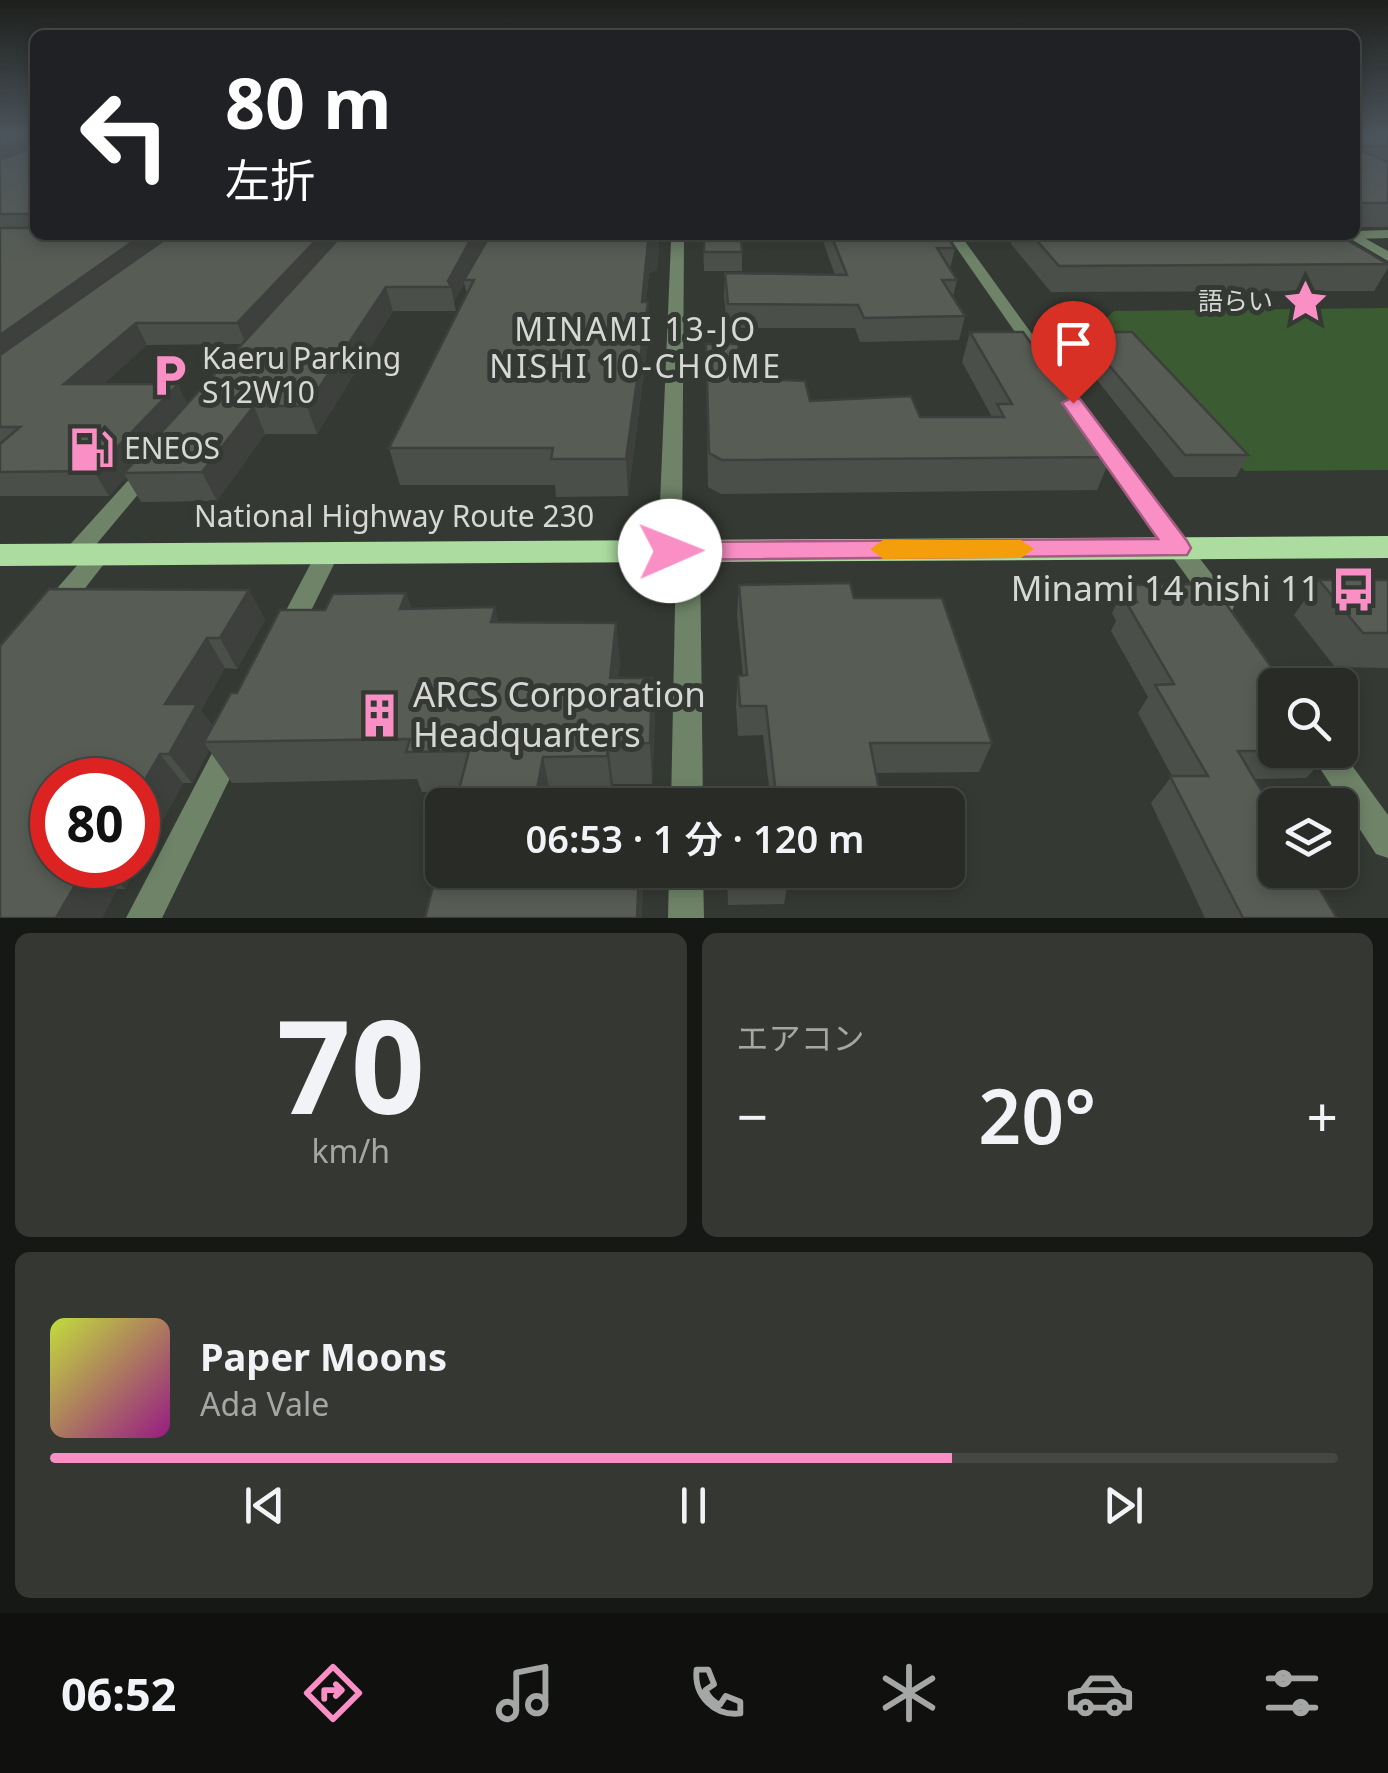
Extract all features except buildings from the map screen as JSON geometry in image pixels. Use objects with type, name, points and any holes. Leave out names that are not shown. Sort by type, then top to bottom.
[{"type":"highway","name":"National Highway Route 230","points":[[0,555],[1388,547]]},
{"type":"street","points":[[1360,235],[1388,234]]},
{"type":"street","points":[[678,240],[679,551],[686,788]]},
{"type":"street","points":[[958,240],[1050,371]]},
{"type":"street","points":[[1360,240],[1388,257]]},
{"type":"street","points":[[1084,419],[1238,630]]},
{"type":"street","points":[[34,634],[87,554],[169,447]]},
{"type":"street","points":[[275,658],[328,552]]},
{"type":"street","points":[[144,918],[249,710]]},
{"type":"street","points":[[1336,768],[1388,842]]},
{"type":"street","points":[[686,888],[686,918]]},
{"type":"green space","points":[[1388,308],[1388,470],[1245,471],[1100,325],[1114,311]]},
{"type":"slow traffic","points":[[883,549],[1021,549]]},
{"type":"place","name":"語らい","points":[[1306,301]]},
{"type":"place","name":"Kaeru Parking S12W10","points":[[169,376]]},
{"type":"place","name":"ENEOS","points":[[91,449]]},
{"type":"place","name":"Minami 14 nishi 11","points":[[1353,589]]},
{"type":"place","name":"ARCS Corporation Headquarters","points":[[380,715]]},
{"type":"district","name":"MINAMI 13-JO NISHI 10-CHOME","points":[[636,348]]},
{"type":"route","points":[[670,551],[1178,548],[1073,403]]}]
